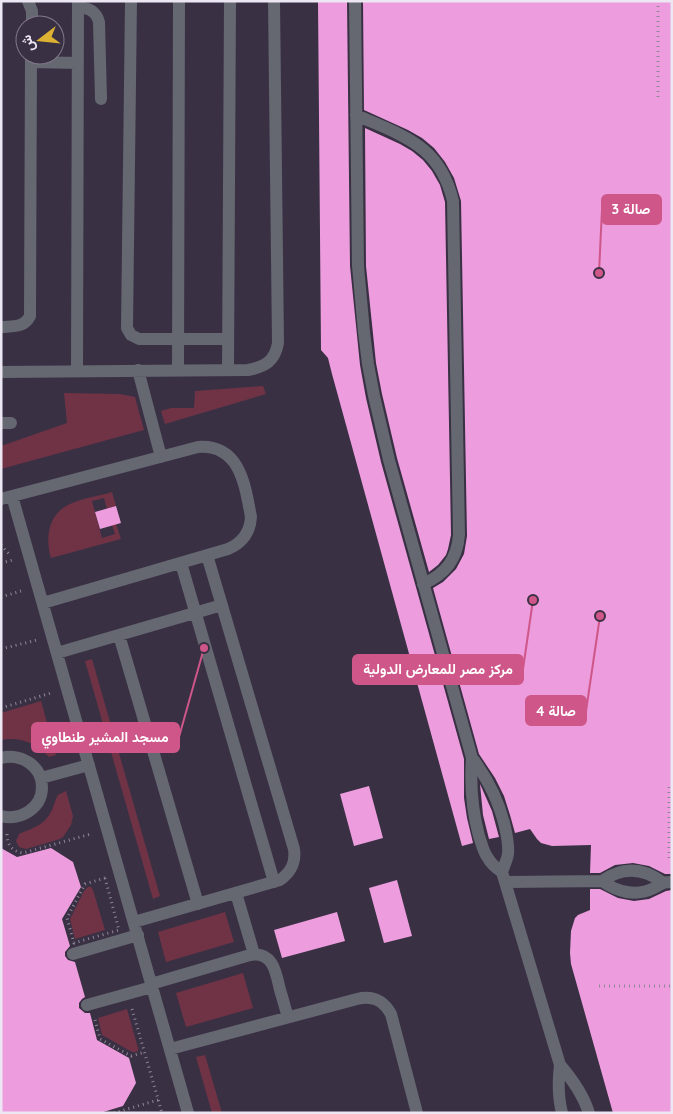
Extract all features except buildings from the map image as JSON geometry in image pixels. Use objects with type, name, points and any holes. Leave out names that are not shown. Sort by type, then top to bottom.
[{"type":"lane","points":[[28,1],[32,15]]},
{"type":"lane","points":[[131,1],[127,328],[131,335],[139,339],[228,339]]},
{"type":"lane","points":[[178,370],[179,1]]},
{"type":"lane","points":[[228,370],[230,1]]},
{"type":"lane","points":[[1,372],[248,370],[263,366],[274,356],[278,343],[274,1]]},
{"type":"lane","points":[[356,1],[358,266],[365,340],[374,396],[381,428],[472,758],[471,793],[483,851],[503,877],[560,1065],[559,1095],[562,1113]]},
{"type":"lane","points":[[77,371],[78,4],[98,16],[101,99]]},
{"type":"lane","points":[[65,62],[78,63]]},
{"type":"lane","points":[[1,327],[21,325],[30,316],[31,65]]},
{"type":"lane","points":[[356,115],[409,139],[420,146],[434,160],[445,176],[453,201],[458,546],[449,565],[442,573],[424,584]]},
{"type":"lane","points":[[138,370],[160,456]]},
{"type":"lane","points":[[43,603],[207,555],[240,543],[248,531],[250,517],[239,470],[235,462],[222,451],[206,446],[198,447],[7,498],[43,603],[188,1113]]},
{"type":"lane","points":[[134,922],[280,880],[285,877],[294,861],[294,848],[207,555]]},
{"type":"lane","points":[[180,563],[274,882]]},
{"type":"lane","points":[[57,653],[222,605]]},
{"type":"lane","points":[[119,635],[198,904]]},
{"type":"lane","points":[[1,758],[16,756],[31,763],[41,778],[42,787],[37,803],[32,810],[16,817],[1,816]]},
{"type":"lane","points":[[472,758],[481,769],[495,794],[504,821],[508,854],[503,877]]},
{"type":"lane","points":[[41,778],[89,766]]},
{"type":"lane","points":[[628,871],[628,892]]},
{"type":"lane","points":[[503,877],[602,881],[618,872],[637,871],[655,876],[667,882]]},
{"type":"lane","points":[[602,881],[619,891],[628,892],[646,891],[667,882]]},
{"type":"lane","points":[[236,893],[254,954]]},
{"type":"lane","points":[[72,954],[138,935]]},
{"type":"lane","points":[[90,1010],[152,985],[254,954],[263,956],[273,965],[288,1017]]},
{"type":"lane","points":[[170,1049],[364,997],[377,1000],[383,1003],[390,1014],[417,1113]]},
{"type":"lane","points":[[560,1065],[580,1091],[589,1113]]},
{"type":"path","points":[[658,1],[658,101]]},
{"type":"path","points":[[1,563],[13,560]]},
{"type":"path","points":[[1,597],[21,591]]},
{"type":"path","points":[[1,649],[52,636]]},
{"type":"path","points":[[1,708],[51,693]]},
{"type":"path","points":[[669,787],[669,858],[672,858]]},
{"type":"path","points":[[8,832],[7,841],[10,846],[17,852],[23,853],[91,833]]},
{"type":"path","points":[[105,878],[119,930],[74,943],[67,918],[85,884],[105,878]]},
{"type":"path","points":[[599,986],[672,986]]},
{"type":"path","points":[[131,1005],[162,1113]]},
{"type":"path","points":[[90,1010],[100,1039],[131,1056],[145,1052]]},
{"type":"path","points":[[114,1113],[158,1100]]},
{"type":"shaded area","points":[[263,386],[266,394],[165,424],[161,411],[171,408],[194,408],[195,391]]},
{"type":"shaded area","points":[[64,393],[120,394],[135,397],[144,430],[1,469],[1,446],[67,423]]},
{"type":"shaded area","points":[[112,492],[116,506],[107,509],[104,498],[92,501],[102,538],[115,534],[112,525],[116,524],[121,539],[51,558],[48,543],[50,527],[57,514],[63,508],[75,502]]},
{"type":"shaded area","points":[[92,659],[160,896],[153,899],[85,661]]},
{"type":"shaded area","points":[[41,701],[56,755],[49,757],[33,744],[15,739],[1,740],[1,713]]},
{"type":"shaded area","points":[[66,791],[73,816],[71,825],[63,837],[26,849],[19,847],[16,841],[19,834],[38,826],[45,820],[49,816],[58,795]]},
{"type":"shaded area","points":[[91,887],[93,890],[105,930],[75,939],[70,919],[84,891]]},
{"type":"shaded area","points":[[225,912],[234,942],[166,962],[158,932]]},
{"type":"shaded area","points":[[243,973],[253,1008],[186,1027],[176,993]]},
{"type":"shaded area","points":[[127,1009],[138,1048],[138,1051],[135,1052],[102,1035],[98,1018]]},
{"type":"shaded area","points":[[205,1055],[222,1113],[212,1113],[196,1057]]},
{"type":"place","name":"صالة 3","points":[[599,273]]},
{"type":"place","name":"مركز مصر للمعارض الدولية","points":[[533,600]]},
{"type":"place","name":"صالة 4","points":[[600,616]]},
{"type":"place","name":"مسجد المشير طنطاوي","points":[[204,648]]}]
